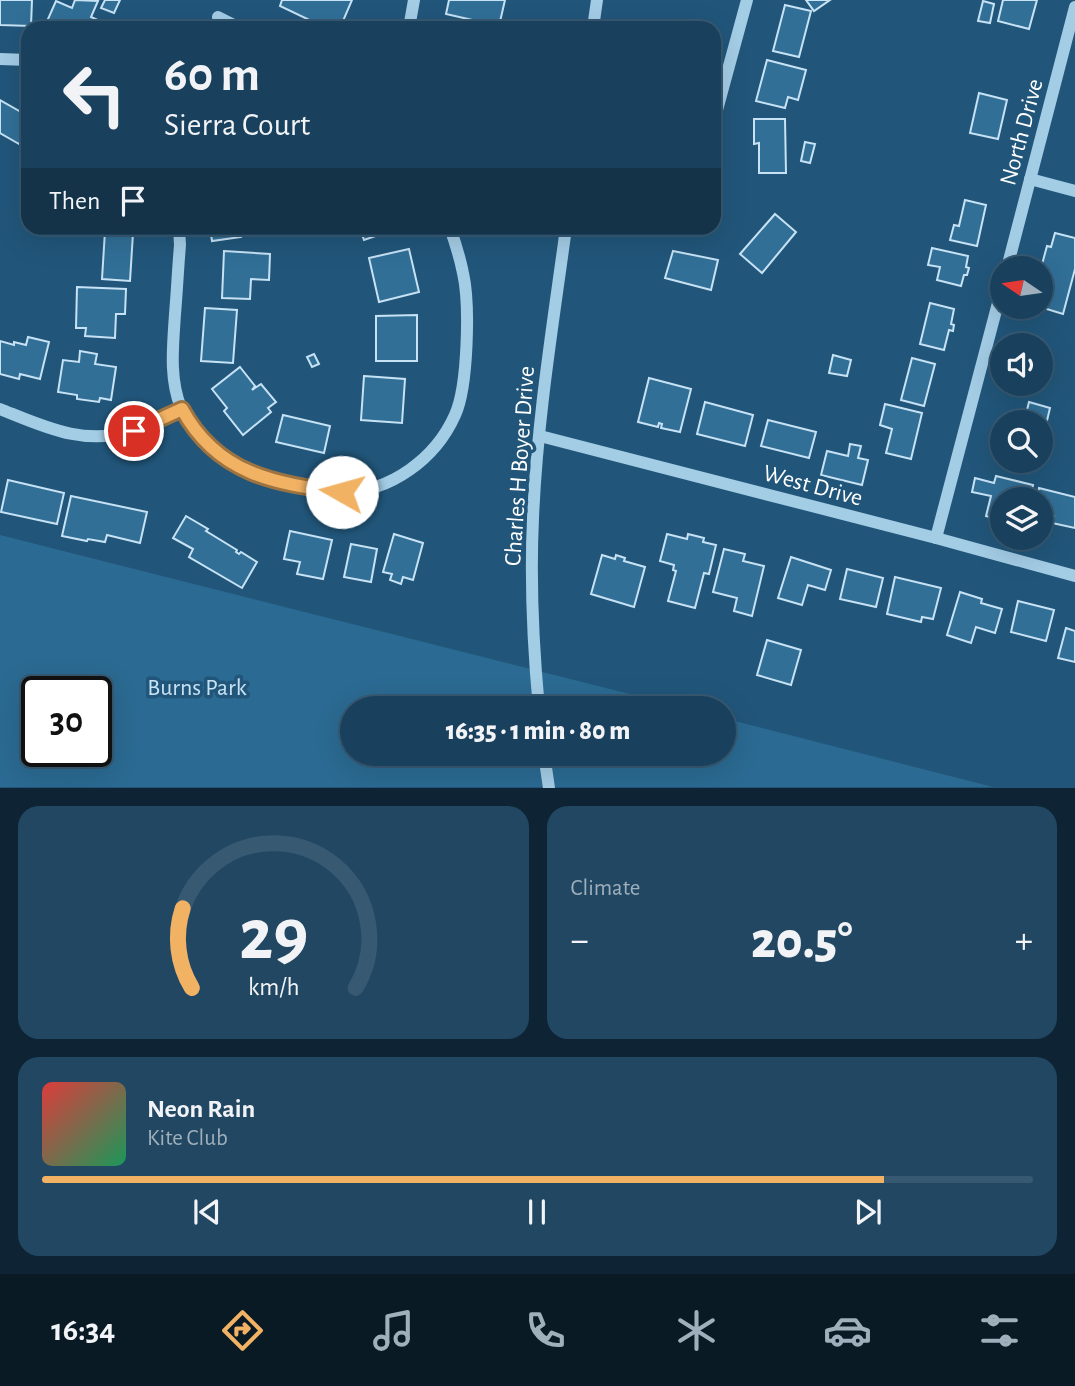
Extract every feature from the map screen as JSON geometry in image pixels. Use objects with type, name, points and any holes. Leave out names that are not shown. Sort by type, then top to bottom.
[{"type":"street","points":[[410,21],[414,0]]},
{"type":"street","points":[[594,21],[597,0]]},
{"type":"street","points":[[721,95],[747,0]]},
{"type":"street","name":"North Drive","points":[[1010,256],[1075,8]]},
{"type":"street","points":[[218,17],[226,21]]},
{"type":"street","points":[[0,59],[21,60]]},
{"type":"street","points":[[1030,179],[1075,191]]},
{"type":"street","points":[[179,235],[172,362],[175,390],[191,425],[209,446],[230,463],[250,473],[309,488],[342,492],[383,485],[410,470],[442,439],[455,416],[462,389],[467,315],[464,276],[452,235]]},
{"type":"street","name":"Charles H Boyer Drive","points":[[538,696],[532,580],[533,517],[540,436],[565,235]]},
{"type":"street","points":[[936,538],[994,319]]},
{"type":"street","points":[[0,409],[71,435],[108,437],[134,431],[182,409]]},
{"type":"street","name":"West Drive","points":[[540,436],[1075,576]]},
{"type":"street","points":[[546,766],[549,788]]},
{"type":"green space","name":"Burns Park","points":[[0,535],[638,696],[340,696],[340,766],[736,766],[736,721],[993,787],[0,787]]},
{"type":"building","points":[[0,0],[32,0],[31,21],[21,21],[21,26],[0,25]]},
{"type":"building","points":[[75,0],[98,1],[91,17],[100,21],[47,21],[56,1],[72,8]]},
{"type":"building","points":[[105,0],[120,0],[114,13],[101,8]]},
{"type":"building","points":[[282,0],[352,0],[343,21],[312,21],[280,6]]},
{"type":"building","points":[[449,0],[505,0],[500,21],[477,21],[446,14]]},
{"type":"building","points":[[806,0],[830,0],[814,11]]},
{"type":"building","points":[[1003,0],[1037,0],[1029,29],[998,21]]},
{"type":"building","points":[[983,1],[994,4],[990,23],[978,21]]},
{"type":"building","points":[[785,5],[811,11],[799,57],[773,51]]},
{"type":"building","points":[[767,60],[806,70],[798,100],[788,97],[785,108],[756,101]]},
{"type":"building","points":[[979,93],[1007,100],[998,139],[970,133]]},
{"type":"building","points":[[0,100],[21,112],[21,140],[19,144],[0,133]]},
{"type":"building","points":[[754,119],[785,119],[786,173],[759,173],[759,143],[754,144]]},
{"type":"building","points":[[805,142],[815,144],[810,163],[801,161]]},
{"type":"building","points":[[965,200],[986,205],[977,246],[950,240],[954,225],[959,226]]},
{"type":"building","points":[[775,214],[796,232],[762,273],[740,254]]},
{"type":"building","points":[[1055,233],[1075,238],[1075,269],[1063,314],[1054,311],[1054,256],[1044,256],[1047,246],[1051,247]]},
{"type":"building","points":[[105,235],[133,235],[130,281],[102,279]]},
{"type":"building","points":[[211,235],[241,237],[212,241]]},
{"type":"building","points":[[362,235],[379,235],[364,240]]},
{"type":"building","points":[[932,248],[968,256],[966,267],[969,268],[961,286],[937,280],[940,267],[928,265]]},
{"type":"building","points":[[409,249],[419,292],[379,302],[369,258]]},
{"type":"building","points":[[224,251],[270,254],[269,280],[251,279],[250,299],[222,298]]},
{"type":"building","points":[[673,251],[718,260],[711,290],[665,278]]},
{"type":"building","points":[[77,287],[126,289],[125,314],[116,314],[115,338],[85,336],[86,328],[76,328]]},
{"type":"building","points":[[930,303],[954,309],[951,324],[954,325],[953,331],[949,330],[944,350],[920,344]]},
{"type":"building","points":[[205,308],[237,310],[233,363],[201,361]]},
{"type":"building","points":[[417,315],[417,361],[376,361],[376,316]]},
{"type":"building","points":[[28,337],[49,342],[40,379],[20,374],[19,379],[0,374],[0,341],[26,345]]},
{"type":"building","points":[[80,351],[97,354],[95,364],[116,367],[111,400],[100,398],[99,402],[77,399],[77,395],[58,392],[63,360],[79,362]]},
{"type":"building","points":[[314,354],[319,364],[312,367],[307,357]]},
{"type":"building","points":[[833,355],[851,360],[847,376],[829,373]]},
{"type":"building","points":[[912,358],[935,364],[924,406],[901,400]]},
{"type":"building","points":[[240,367],[255,386],[252,390],[261,384],[276,402],[268,408],[271,412],[243,435],[224,411],[227,408],[212,389]]},
{"type":"building","points":[[364,376],[405,379],[402,423],[361,420]]},
{"type":"building","points":[[649,378],[691,389],[680,432],[661,428],[662,424],[659,423],[658,427],[638,422]]},
{"type":"building","points":[[705,402],[753,415],[745,446],[697,434]]},
{"type":"building","points":[[1029,402],[1050,408],[1050,410],[1027,410]]},
{"type":"building","points":[[885,404],[922,413],[911,459],[886,453],[892,429],[880,425]]},
{"type":"building","points":[[283,415],[330,426],[324,453],[276,442]]},
{"type":"building","points":[[768,420],[816,432],[809,458],[761,446]]},
{"type":"building","points":[[850,444],[861,446],[858,458],[868,460],[862,485],[821,475],[827,451],[848,456]]},
{"type":"building","points":[[996,476],[1033,485],[990,487],[990,496],[972,492],[975,478],[994,483]]},
{"type":"building","points":[[8,480],[64,493],[57,524],[1,512]]},
{"type":"building","points":[[1053,492],[1075,497],[1075,528],[1053,523]]},
{"type":"building","points":[[71,496],[147,512],[140,543],[107,535],[105,542],[62,536]]},
{"type":"building","points":[[990,500],[990,517],[986,516]]},
{"type":"building","points":[[186,516],[208,529],[206,531],[237,550],[239,554],[241,552],[257,562],[242,588],[189,557],[193,549],[173,538]]},
{"type":"building","points":[[290,531],[332,540],[323,579],[297,574],[300,562],[284,559]]},
{"type":"building","points":[[394,534],[423,543],[413,580],[403,577],[401,584],[390,580],[392,574],[383,572]]},
{"type":"building","points":[[667,534],[687,539],[688,534],[704,538],[703,542],[716,545],[709,574],[704,573],[695,608],[668,601],[676,571],[673,570],[674,565],[660,561]]},
{"type":"building","points":[[351,544],[377,549],[371,582],[344,577]]},
{"type":"building","points":[[724,549],[745,554],[743,561],[764,566],[752,616],[734,611],[737,598],[713,592]]},
{"type":"building","points":[[602,555],[615,559],[616,555],[625,558],[624,561],[645,567],[634,607],[591,594]]},
{"type":"building","points":[[791,557],[831,570],[825,590],[808,585],[802,605],[778,598]]},
{"type":"building","points":[[847,569],[883,578],[876,607],[840,599]]},
{"type":"building","points":[[895,577],[941,588],[933,619],[922,617],[921,622],[887,614]]},
{"type":"building","points":[[960,592],[982,599],[981,603],[1002,609],[995,633],[976,627],[971,643],[947,635]]},
{"type":"building","points":[[1018,601],[1054,610],[1046,641],[1011,632]]},
{"type":"building","points":[[1066,628],[1075,631],[1075,662],[1058,658]]},
{"type":"building","points":[[767,640],[801,650],[791,685],[757,675]]},
{"type":"route","points":[[134,431],[182,409],[191,425],[209,446],[230,463],[250,473],[269,478],[309,488],[342,492]]}]
